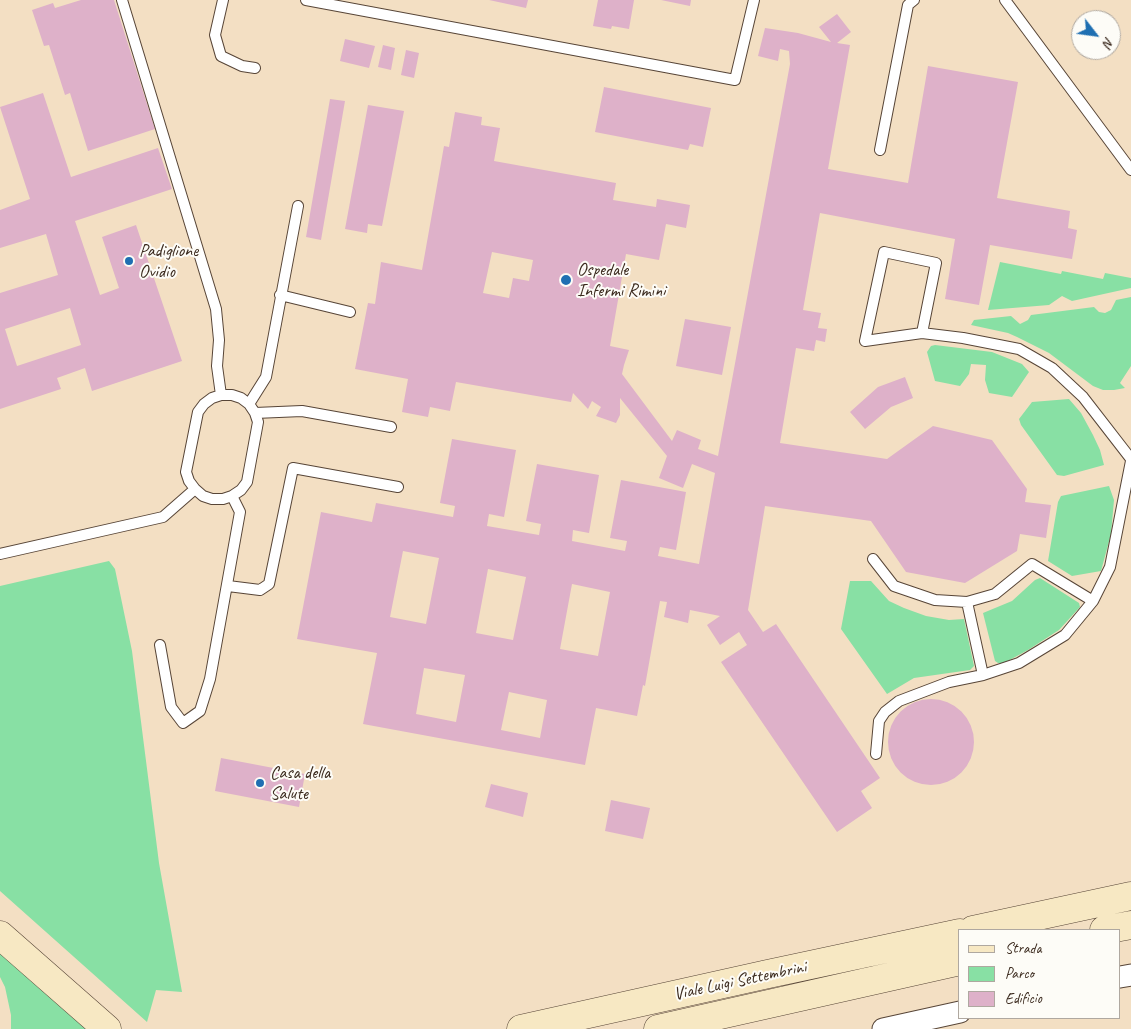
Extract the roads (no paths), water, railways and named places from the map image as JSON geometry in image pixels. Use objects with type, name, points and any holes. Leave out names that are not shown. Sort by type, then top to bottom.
[{"type":"main road","points":[[978,929],[1131,896]]},
{"type":"main road","points":[[1109,929],[1131,925]]},
{"type":"main road","name":"Viale Luigi Settembrini","points":[[658,1029],[850,972],[958,934]]},
{"type":"main road","points":[[0,935],[107,1029]]},
{"type":"main road","name":"Viale Luigi Settembrini","points":[[520,1029],[768,974],[850,972],[958,961]]},
{"type":"street","points":[[883,1029],[958,1012]]},
{"type":"lane","points":[[122,0],[216,309],[219,340],[217,366],[221,395]]},
{"type":"lane","points":[[223,0],[215,35],[221,56],[242,66],[255,68]]},
{"type":"lane","points":[[306,0],[735,80],[754,0]]},
{"type":"lane","points":[[880,150],[908,5],[914,0]]},
{"type":"lane","points":[[1005,0],[1131,170]]},
{"type":"lane","points":[[252,408],[266,377],[298,206]]},
{"type":"lane","points":[[876,754],[879,721],[885,712],[899,701],[949,682],[983,675],[1018,663],[1065,635],[1094,601],[1110,567],[1131,460],[1083,397],[1052,368],[1019,349],[963,338],[922,333],[866,341],[884,252],[936,263],[922,333]]},
{"type":"lane","points":[[280,295],[350,312]]},
{"type":"lane","points":[[221,395],[232,395],[241,398],[252,408],[258,422],[247,482],[241,490],[223,499],[212,499],[203,496],[189,481],[186,472],[198,412],[212,398],[221,395]]},
{"type":"lane","points":[[252,408],[302,411],[391,427]]},
{"type":"lane","points":[[228,586],[260,590],[270,584],[293,468],[398,487]]},
{"type":"lane","points":[[0,554],[163,517],[195,489]]},
{"type":"lane","points":[[160,645],[171,707],[183,722],[200,711],[210,679],[240,512],[232,496]]},
{"type":"lane","points":[[873,559],[894,586],[935,600],[967,602],[995,594],[1032,564],[1094,601]]},
{"type":"lane","points":[[967,602],[983,675]]},
{"type":"place","name":"Padiglione Ovidio","points":[[129,261]]},
{"type":"place","name":"Ospedale Infermi Rimini","points":[[566,280]]},
{"type":"place","name":"Casa della Salute","points":[[260,783]]}]
